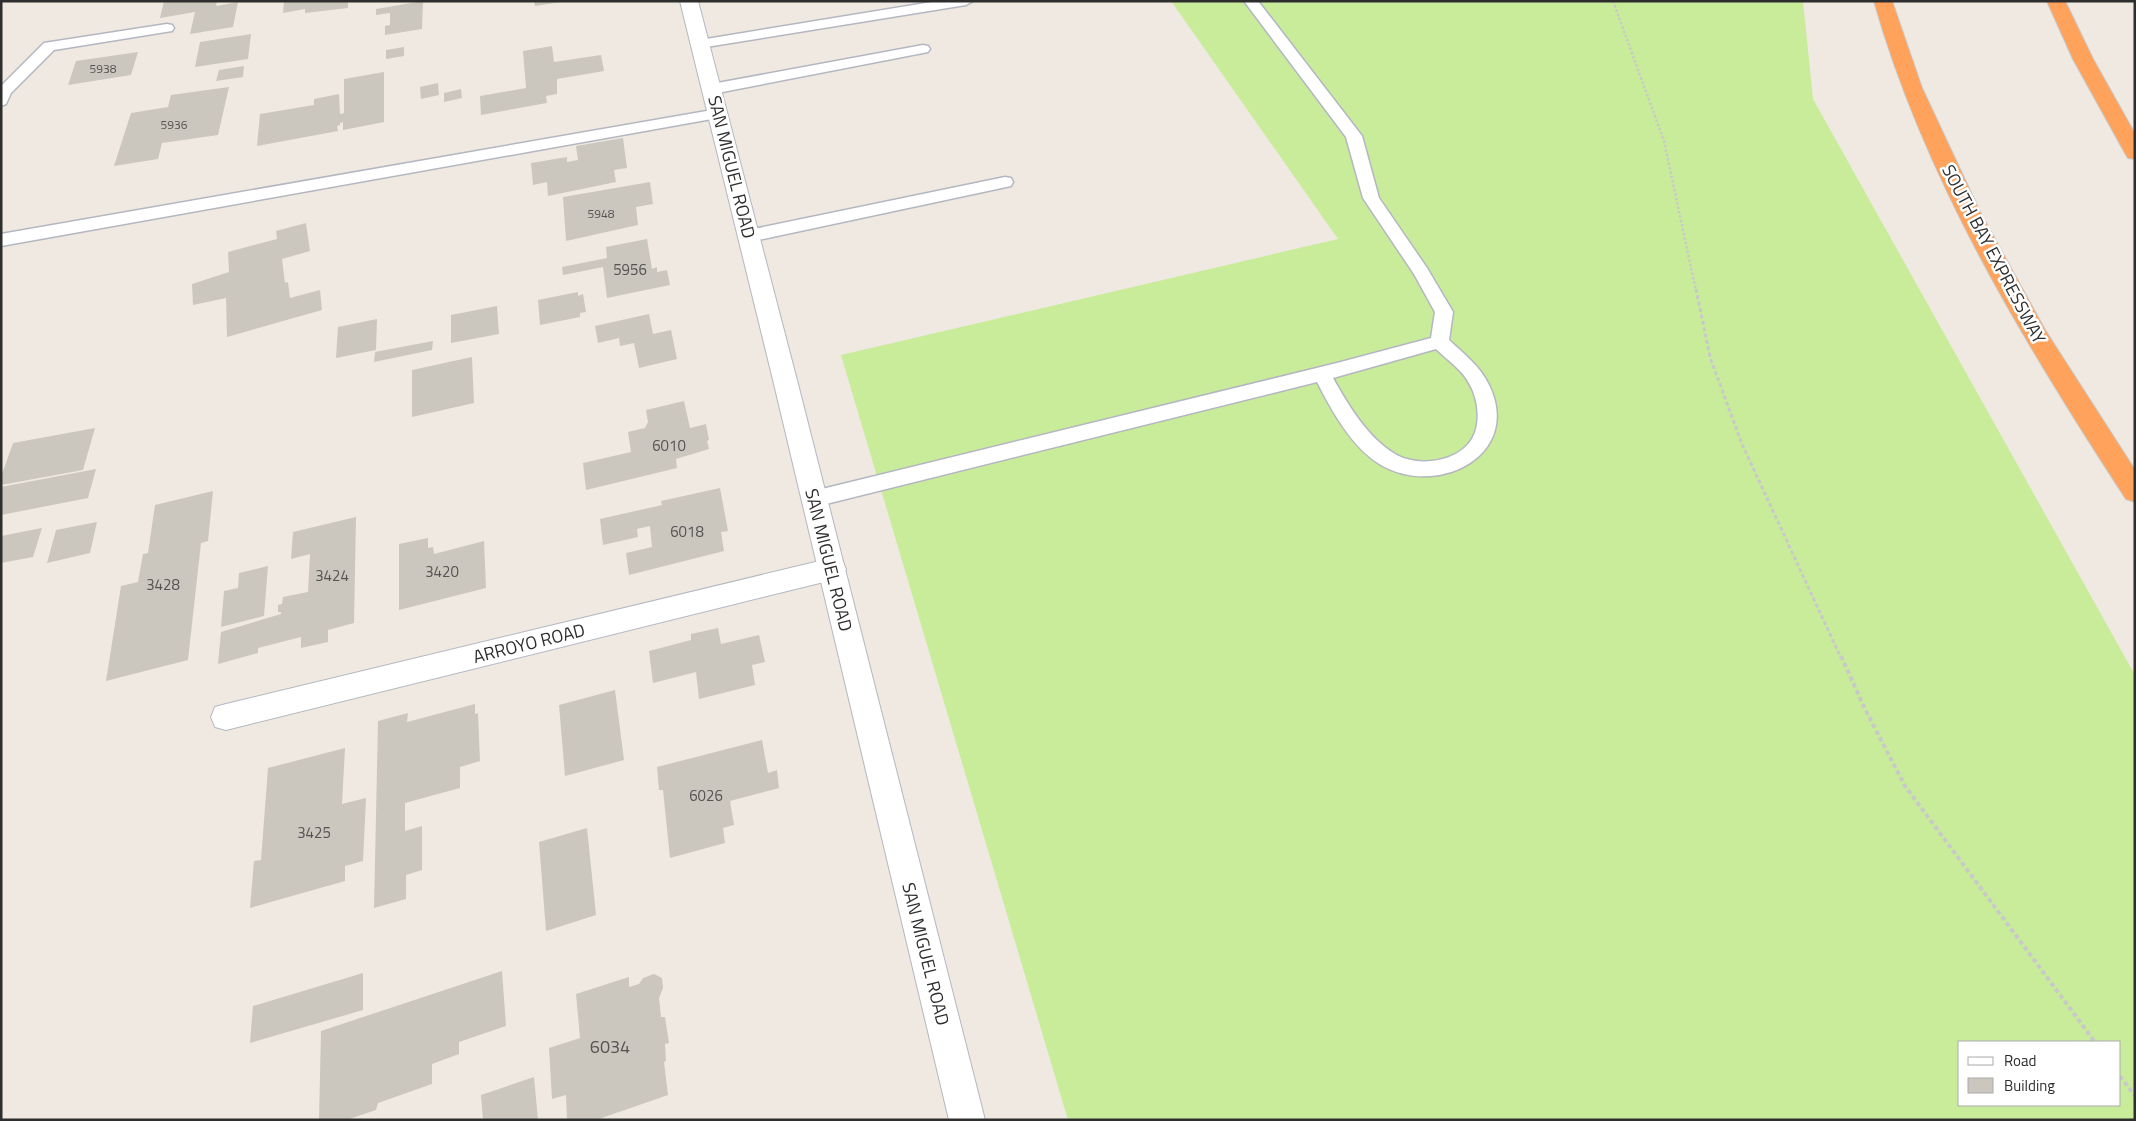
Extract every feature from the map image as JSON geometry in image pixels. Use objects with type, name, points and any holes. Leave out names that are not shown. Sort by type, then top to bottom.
[{"type":"highway","name":"SOUTH BAY EXPRESSWAY","points":[[1883,1],[1923,112],[1962,198],[2002,275],[2052,362],[2135,492]]},
{"type":"highway","points":[[2056,1],[2083,59],[2135,153]]},
{"type":"street","name":"SAN MIGUEL ROAD","points":[[689,1],[832,569],[967,1120]]},
{"type":"street","name":"ARROYO ROAD","points":[[226,717],[832,569]]},
{"type":"lane","points":[[700,44],[966,1]]},
{"type":"lane","points":[[1251,1],[1354,136],[1371,198],[1421,272],[1444,312],[1439,342]]},
{"type":"lane","points":[[1,101],[4,92],[49,46],[167,28]]},
{"type":"lane","points":[[1,240],[715,101],[923,49]]},
{"type":"lane","points":[[749,236],[1005,182]]},
{"type":"lane","points":[[1322,374],[1335,400],[1373,449],[1398,465],[1430,470],[1465,458],[1481,442],[1488,415],[1483,392],[1471,371],[1439,342]]},
{"type":"lane","points":[[814,499],[1322,374],[1439,342]]},
{"type":"path","points":[[1612,1],[1664,141],[1710,357],[1742,444],[1754,470],[1865,709],[1905,786],[2094,1041]]},
{"type":"path","points":[[2121,1077],[2135,1096]]},
{"type":"green space","points":[[1171,1],[1803,1],[1813,99],[2135,675],[2135,1120],[1068,1120],[841,355],[1338,239]]},
{"type":"building","points":[[164,1],[217,1],[216,6],[238,2],[233,27],[190,34],[195,12],[160,18]]},
{"type":"building","points":[[284,1],[348,1],[348,8],[305,13],[305,9],[283,13]]},
{"type":"building","points":[[423,1],[422,29],[385,35],[385,26],[390,25],[390,13],[376,15],[376,9]]},
{"type":"building","points":[[534,1],[561,1],[561,2],[535,6]]},
{"type":"building","points":[[251,34],[248,59],[195,67],[200,42]]},
{"type":"building","points":[[552,46],[554,62],[601,55],[604,71],[557,79],[557,94],[546,96],[547,103],[481,115],[480,96],[526,88],[523,51]]},
{"type":"building","points":[[404,47],[404,56],[386,59],[386,50]]},
{"type":"building","points":[[138,52],[131,75],[68,85],[76,61]]},
{"type":"building","points":[[244,66],[243,77],[216,81],[219,70]]},
{"type":"building","points":[[384,72],[384,122],[343,130],[343,122],[337,126],[338,131],[257,146],[260,114],[314,105],[314,99],[339,94],[340,114],[344,113],[344,79]]},
{"type":"building","points":[[438,83],[439,95],[421,99],[420,87]]},
{"type":"building","points":[[229,87],[218,135],[162,143],[158,159],[114,166],[131,113],[168,107],[171,95]]},
{"type":"building","points":[[461,89],[462,98],[444,102],[444,93]]},
{"type":"building","points":[[623,138],[627,168],[614,170],[616,182],[548,196],[547,182],[533,185],[531,163],[567,157],[567,162],[578,160],[576,146]]},
{"type":"building","points":[[650,182],[653,204],[636,207],[638,225],[566,241],[563,197]]},
{"type":"building","points":[[306,223],[310,251],[282,259],[285,283],[288,282],[290,298],[320,290],[322,310],[227,337],[226,298],[193,305],[192,284],[229,272],[228,252],[277,239],[276,231]]},
{"type":"building","points":[[647,239],[652,269],[657,267],[657,272],[667,270],[670,285],[607,298],[603,267],[563,275],[562,267],[607,258],[606,247]]},
{"type":"building","points":[[578,292],[578,296],[583,294],[586,312],[580,313],[580,317],[540,325],[538,300]]},
{"type":"building","points":[[497,306],[499,334],[451,343],[451,315]]},
{"type":"building","points":[[649,314],[653,334],[671,330],[677,359],[639,368],[634,343],[620,346],[619,338],[598,343],[595,326]]},
{"type":"building","points":[[377,319],[376,350],[336,358],[338,327]]},
{"type":"building","points":[[433,341],[432,350],[374,362],[375,352]]},
{"type":"building","points":[[472,357],[474,403],[412,417],[412,370]]},
{"type":"building","points":[[684,401],[690,428],[706,424],[709,449],[676,459],[677,468],[586,490],[583,463],[631,452],[628,432],[645,428],[648,422],[646,410]]},
{"type":"building","points":[[95,428],[83,470],[1,485],[1,477],[13,443]]},
{"type":"building","points":[[96,469],[88,498],[1,515],[1,487]]},
{"type":"building","points":[[720,488],[728,531],[721,532],[724,551],[629,575],[626,553],[652,547],[650,526],[637,529],[638,537],[603,545],[600,519],[662,505],[661,501]]},
{"type":"building","points":[[213,491],[208,541],[201,543],[188,660],[106,681],[121,586],[138,582],[143,554],[148,553],[155,505]]},
{"type":"building","points":[[356,517],[354,623],[328,630],[328,642],[301,648],[301,637],[258,648],[258,653],[218,664],[221,632],[281,614],[281,612],[278,612],[278,605],[282,604],[283,597],[308,592],[310,554],[291,559],[293,532]]},
{"type":"building","points":[[97,522],[90,553],[47,563],[56,530]]},
{"type":"building","points":[[42,528],[33,557],[1,563],[1,536]]},
{"type":"building","points":[[428,538],[428,548],[433,547],[434,554],[484,541],[486,588],[399,610],[399,544]]},
{"type":"building","points":[[268,566],[264,616],[221,627],[224,591],[238,588],[239,573]]},
{"type":"building","points":[[718,628],[721,644],[759,635],[765,662],[752,665],[755,685],[699,699],[696,672],[653,683],[649,651],[691,640],[691,634]]},
{"type":"building","points":[[615,690],[624,760],[565,776],[559,705]]},
{"type":"building","points":[[475,704],[475,714],[478,713],[480,761],[460,767],[460,788],[405,803],[405,831],[422,826],[422,870],[406,875],[406,899],[374,908],[378,721],[408,713],[407,722]]},
{"type":"building","points":[[762,740],[768,773],[777,770],[779,788],[730,801],[734,825],[723,828],[725,843],[670,858],[663,790],[659,790],[657,767]]},
{"type":"building","points":[[345,748],[342,804],[366,798],[363,861],[345,866],[345,881],[250,908],[254,861],[261,860],[268,768]]},
{"type":"building","points":[[587,828],[596,915],[546,931],[539,842]]},
{"type":"building","points":[[502,971],[506,1026],[459,1042],[459,1054],[432,1064],[432,1084],[378,1103],[376,1110],[346,1120],[319,1120],[321,1031]]},
{"type":"building","points":[[363,973],[363,1010],[250,1043],[253,1006]]},
{"type":"building","points":[[654,974],[662,978],[663,988],[659,998],[661,1017],[665,1017],[669,1043],[665,1044],[666,1061],[664,1062],[668,1095],[596,1120],[567,1120],[566,1095],[552,1099],[549,1048],[580,1038],[576,994],[629,977],[629,987],[639,984],[643,978]]},
{"type":"building","points":[[534,1077],[538,1120],[483,1120],[481,1095]]}]
